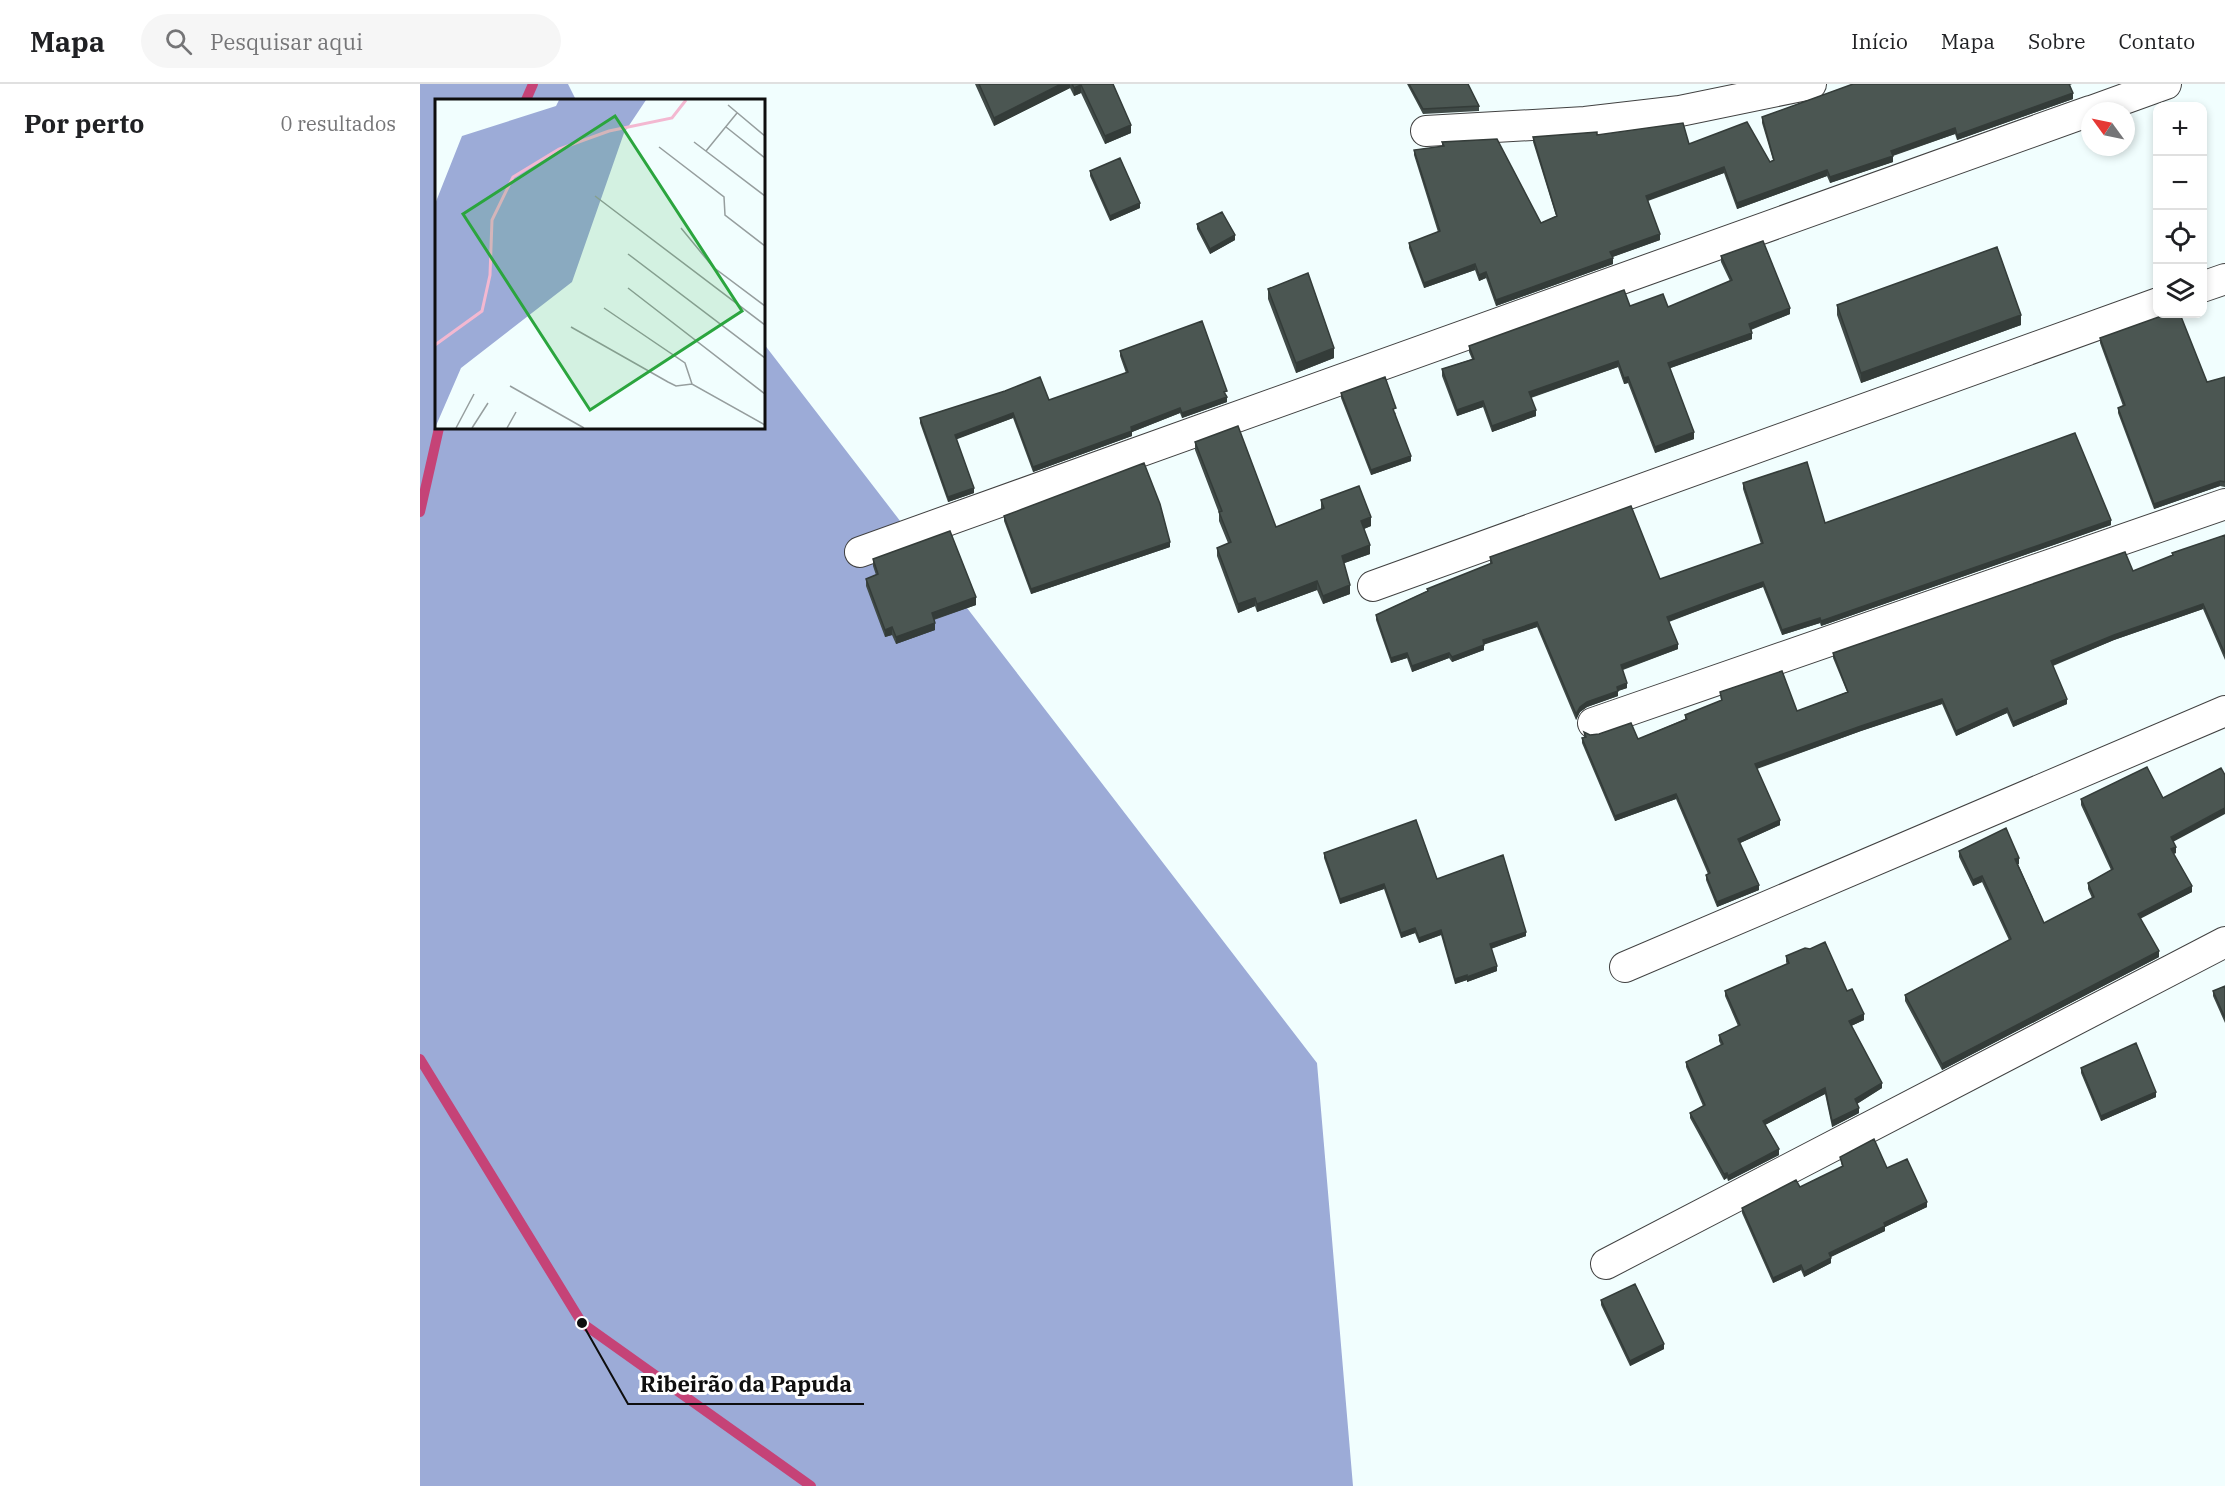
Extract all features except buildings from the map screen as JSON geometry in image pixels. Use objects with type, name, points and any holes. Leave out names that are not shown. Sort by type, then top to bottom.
[{"type":"street","points":[[1426,131],[1585,122],[1669,112],[1810,84]]},
{"type":"street","points":[[2115,102],[2166,84]]},
{"type":"street","points":[[860,552],[2081,114]]},
{"type":"street","points":[[2207,285],[2225,279]]},
{"type":"street","points":[[1373,586],[2153,304]]},
{"type":"street","points":[[1593,723],[2225,504]]},
{"type":"street","points":[[1625,967],[2225,711]]},
{"type":"street","points":[[1606,1264],[2225,942]]},
{"type":"shaded area","points":[[420,84],[568,84],[576,99],[435,99],[435,429],[765,429],[765,345],[1317,1063],[1353,1486],[420,1486]]},
{"type":"waterway","points":[[526,99],[533,84]]},
{"type":"waterway","points":[[420,512],[439,429]]},
{"type":"waterway","points":[[420,1059],[582,1323],[811,1486]]},
{"type":"place","name":"Ribeirão da Papuda","points":[[582,1323]]}]
